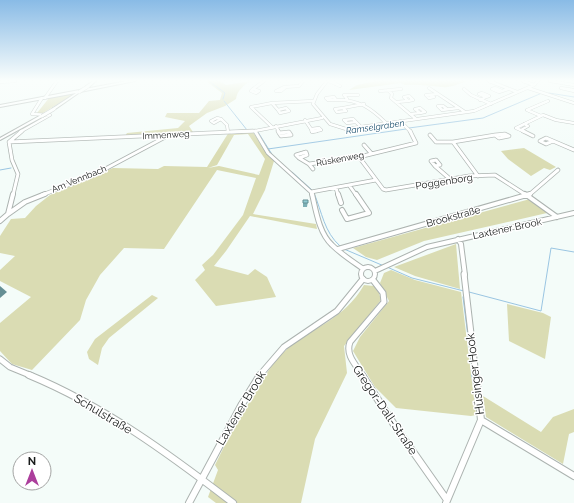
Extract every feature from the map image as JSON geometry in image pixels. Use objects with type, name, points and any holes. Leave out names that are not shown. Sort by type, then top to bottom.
[{"type":"main road","points":[[0,139],[61,104]]},
{"type":"street","points":[[0,221],[8,214],[18,174],[12,160],[9,142],[17,134],[50,115],[32,114],[39,104]]},
{"type":"street","points":[[264,104],[251,107],[261,119],[270,124],[272,127]]},
{"type":"street","points":[[273,104],[278,110]]},
{"type":"street","points":[[313,104],[322,118],[335,127],[346,129],[465,112],[489,104]]},
{"type":"street","points":[[343,108],[362,104]]},
{"type":"street","points":[[365,104],[369,106],[386,123]]},
{"type":"street","points":[[399,104],[416,119]]},
{"type":"street","points":[[453,104],[465,112]]},
{"type":"street","points":[[539,104],[527,110],[541,116],[543,115],[556,120],[574,123]]},
{"type":"street","points":[[447,109],[458,108]]},
{"type":"street","points":[[410,114],[420,113]]},
{"type":"street","points":[[533,136],[516,128],[541,116]]},
{"type":"street","name":"Immenweg","points":[[9,142],[255,131],[305,120],[322,118]]},
{"type":"street","points":[[222,119],[228,126],[228,132]]},
{"type":"street","points":[[305,120],[310,129]]},
{"type":"street","points":[[356,122],[361,127]]},
{"type":"street","name":"Rüskenweg","points":[[298,158],[306,164],[309,164],[359,157],[416,143],[407,129],[400,122]]},
{"type":"street","points":[[521,130],[528,126],[524,124]]},
{"type":"street","points":[[276,126],[280,133]]},
{"type":"street","points":[[255,131],[268,153],[312,191],[319,222],[325,236],[362,268],[371,268],[375,271],[376,276],[373,280],[363,279],[359,273],[362,268]]},
{"type":"street","name":"Am Vennbach","points":[[8,214],[25,202],[94,175],[172,134]]},
{"type":"street","points":[[430,135],[436,142],[453,142],[495,135]]},
{"type":"street","points":[[553,141],[574,150]]},
{"type":"street","points":[[453,142],[478,176]]},
{"type":"street","name":"Rüskenweg","points":[[364,145],[371,153]]},
{"type":"street","name":"Poggenborg","points":[[359,157],[383,188],[390,190],[450,179],[478,176],[498,176],[557,217]]},
{"type":"street","name":"Rüskenweg","points":[[309,164],[313,169]]},
{"type":"street","points":[[435,166],[450,179]]},
{"type":"street","name":"Brookstraße","points":[[339,249],[528,196],[558,170]]},
{"type":"street","points":[[312,191],[376,180]]},
{"type":"street","points":[[342,210],[347,219],[364,215],[361,212],[364,206],[349,185]]},
{"type":"street","points":[[336,188],[341,203]]},
{"type":"street","name":"Laxtener Brook","points":[[375,271],[426,247],[574,213]]},
{"type":"street","name":"Hüsinger Hook","points":[[447,501],[481,420],[461,244],[458,239]]},
{"type":"street","name":"Laxtener Brook","points":[[189,503],[245,398],[268,364],[293,339],[328,318],[343,305],[363,279]]},
{"type":"street","name":"Gregor-Dall-Straße","points":[[373,280],[383,292],[385,297],[384,302],[350,342],[348,353],[395,426],[447,501]]},
{"type":"street","name":"Schulstraße","points":[[0,359],[10,367],[89,403],[170,456],[201,479]]},
{"type":"street","points":[[481,420],[574,476]]},
{"type":"street","points":[[201,479],[233,503]]},
{"type":"green space","points":[[44,104],[57,104],[43,113],[37,113]]},
{"type":"green space","points":[[206,104],[227,104],[207,113],[189,126],[193,132],[125,136],[127,133],[178,128],[185,121],[165,117],[167,113],[199,113]]},
{"type":"green space","points":[[229,132],[253,132],[267,154],[274,161],[265,190],[253,214],[316,224],[317,229],[250,216],[214,266],[248,275],[255,269],[267,277],[276,297],[216,306],[195,280],[205,270],[202,265],[213,255],[243,215],[256,178],[217,170],[164,249],[124,248],[100,275],[86,300],[80,320],[32,370],[12,364],[0,351],[0,323],[31,297],[0,281],[0,270],[15,256],[0,253],[0,236],[11,219],[25,218],[36,206],[50,195],[113,168],[158,169],[164,166],[207,167]],"holes":[[[248,134],[265,159],[259,175],[219,166],[208,168],[217,165],[234,135]]]},
{"type":"green space","points":[[524,148],[556,167],[550,170],[544,168],[531,176],[508,159],[501,151]]},
{"type":"green space","points":[[530,199],[547,213],[424,241],[377,260],[366,257],[353,248]]},
{"type":"green space","points":[[456,244],[460,289],[415,276],[394,267]]},
{"type":"green space","points":[[391,270],[415,280],[461,292],[476,415],[471,416],[396,408],[375,387],[353,351],[360,337],[389,301],[380,283],[384,273]]},
{"type":"green space","points":[[364,285],[374,286],[379,293],[381,300],[344,346],[347,373],[315,439],[301,503],[216,503],[208,497],[218,470],[215,465],[244,411],[268,371],[285,351],[296,342],[347,307]]},
{"type":"green space","points":[[152,295],[158,298],[109,338],[102,348],[98,365],[89,359],[87,352],[95,339]]},
{"type":"green space","points":[[507,304],[543,313],[551,317],[545,359],[509,341]]},
{"type":"green space","points":[[483,396],[541,432],[553,417],[574,409],[574,432],[569,434],[563,464],[486,417]]},
{"type":"building","points":[[303,200],[308,200],[308,203],[303,203]]},
{"type":"waterway","points":[[227,104],[247,130]]},
{"type":"waterway","name":"Ramselgraben","points":[[409,128],[483,118],[515,104]]},
{"type":"waterway","name":"Ramselgraben","points":[[269,149],[406,129]]},
{"type":"waterway","points":[[258,132],[269,149]]},
{"type":"waterway","name":"Ramselgraben","points":[[269,149],[273,156]]},
{"type":"waterway","points":[[0,170],[11,168]]},
{"type":"waterway","points":[[292,172],[312,190]]},
{"type":"waterway","points":[[314,193],[327,228],[340,246]]},
{"type":"waterway","points":[[469,292],[541,311],[551,248],[574,252]]},
{"type":"waterway","points":[[344,249],[384,266]]},
{"type":"waterway","points":[[387,267],[412,278],[464,291]]},
{"type":"waterway","points":[[463,297],[473,376]]},
{"type":"waterway","points":[[472,375],[473,380]]}]
